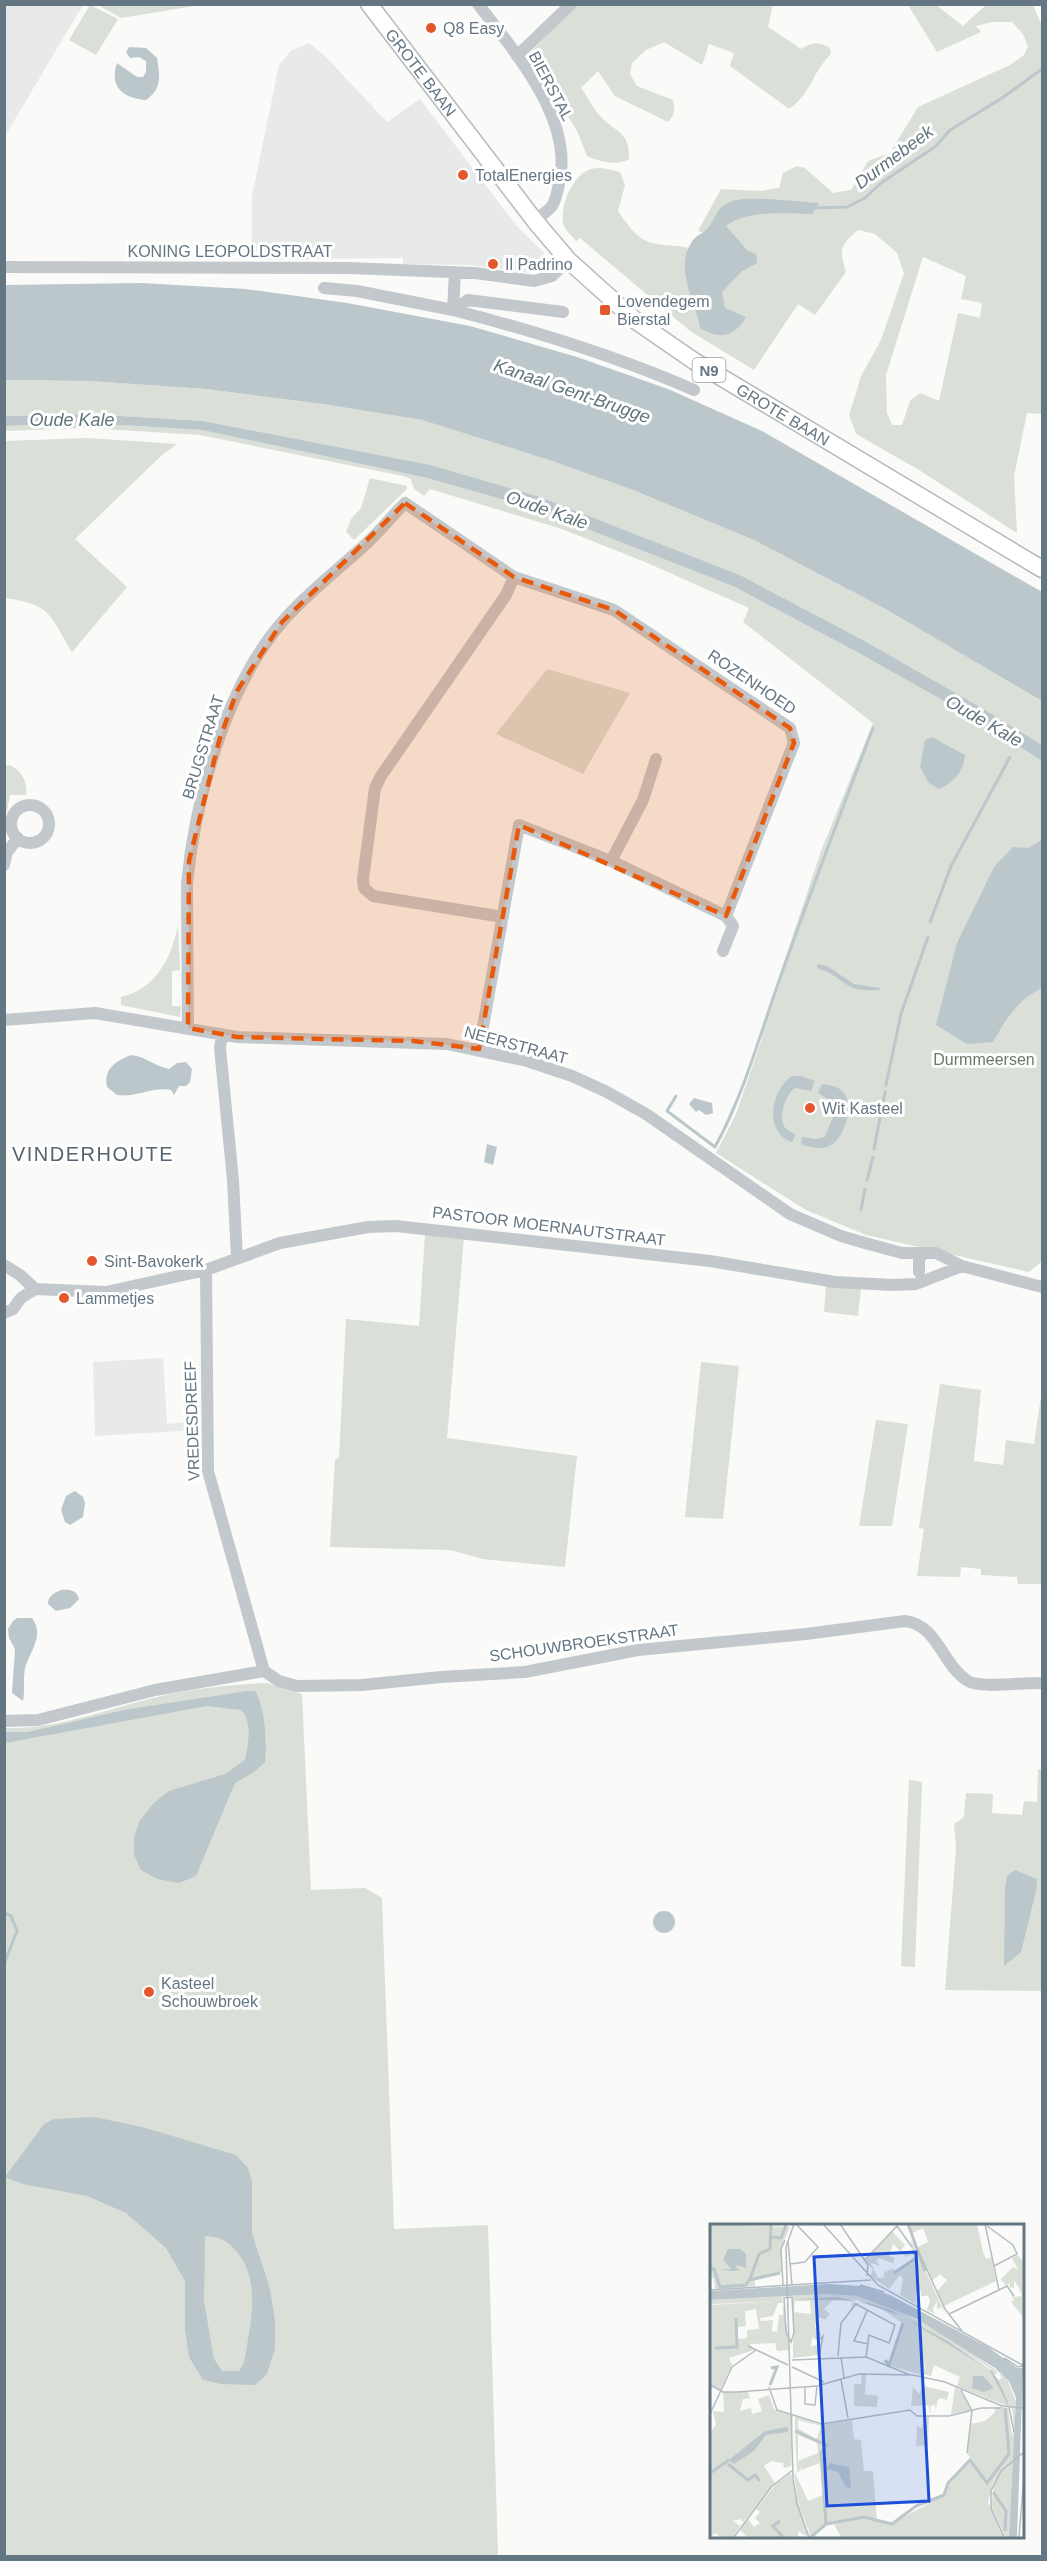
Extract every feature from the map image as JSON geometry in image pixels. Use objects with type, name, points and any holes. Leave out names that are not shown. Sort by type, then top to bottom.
[{"type":"main road","name":"GROTE BAAN","points":[[369,4],[535,221],[568,260],[636,321],[693,361],[1042,569]]},
{"type":"street","name":"BIERSTAL","points":[[478,4],[517,56],[550,112],[560,137],[562,153],[557,194],[552,205],[535,221]]},
{"type":"street","points":[[517,56],[571,4]]},
{"type":"street","name":"KONING LEOPOLDSTRAAT","points":[[4,267],[261,267],[455,272],[534,281],[552,276],[568,260]]},
{"type":"street","points":[[453,310],[455,272]]},
{"type":"street","points":[[324,288],[357,291],[453,310],[573,344],[647,369],[694,390]]},
{"type":"street","points":[[453,310],[468,300],[563,312]]},
{"type":"street","name":"ROZENHOED","points":[[405,503],[514,577],[614,610],[790,728],[794,743],[726,916],[733,926],[723,951]]},
{"type":"street","name":"BRUGSTRAAT","points":[[188,1028],[187,884],[189,861],[219,741],[237,691],[249,667],[282,622],[304,597],[369,541],[405,503]]},
{"type":"street","points":[[503,917],[379,898],[364,888],[363,879],[374,796],[381,776],[506,595],[514,577]]},
{"type":"street","points":[[611,861],[643,800],[656,759]]},
{"type":"street","points":[[479,1049],[519,825],[611,861],[726,916]]},
{"type":"street","points":[[4,865],[7,852],[18,838]]},
{"type":"street","name":"NEERSTRAAT","points":[[4,1020],[95,1013],[222,1035],[414,1041],[479,1049],[527,1061],[572,1076],[646,1114],[790,1214],[841,1236],[902,1253],[922,1267],[944,1272],[962,1266]]},
{"type":"street","points":[[222,1035],[220,1048],[233,1180],[237,1258]]},
{"type":"street","name":"PASTOOR MOERNAUTSTRAAT","points":[[35,1289],[105,1292],[206,1270],[280,1243],[368,1227],[396,1226],[720,1262],[835,1282],[893,1286],[912,1278],[922,1267]]},
{"type":"street","name":"NEERSTRAAT","points":[[922,1267],[936,1253],[962,1266],[1042,1287]]},
{"type":"street","points":[[944,1259],[946,1265],[944,1272]]},
{"type":"street","points":[[4,1265],[20,1275],[35,1289],[4,1314]]},
{"type":"street","name":"VREDESDREEF","points":[[206,1270],[208,1471],[264,1671]]},
{"type":"street","name":"SCHOUWBROEKSTRAAT","points":[[264,1671],[279,1681],[297,1686],[362,1685],[525,1672],[630,1651],[806,1634],[905,1621],[916,1623],[929,1633],[967,1681],[980,1684],[1042,1683]]},
{"type":"street","points":[[4,1721],[38,1720],[155,1690],[264,1671]]},
{"type":"highlighted area","points":[[405,503],[514,577],[614,610],[790,728],[794,743],[726,916],[519,825],[479,1049],[414,1041],[237,1037],[188,1028],[189,861],[219,741],[237,691],[282,622]]},
{"type":"shaded area","points":[[4,5],[83,5],[5,136]]},
{"type":"shaded area","points":[[309,43],[324,55],[387,122],[420,99],[516,225],[543,252],[545,258],[538,271],[531,273],[470,265],[403,264],[403,258],[252,260],[252,196],[279,65],[291,51]]},
{"type":"shaded area","points":[[163,1358],[167,1424],[200,1421],[200,1430],[95,1436],[93,1362]]},
{"type":"green space","points":[[578,4],[773,5],[768,27],[801,49],[819,43],[830,48],[831,54],[803,96],[789,109],[730,66],[734,53],[709,44],[702,65],[664,42],[646,50],[632,63],[630,74],[637,86],[673,100],[674,112],[668,122],[615,96],[598,71],[581,88],[598,114],[625,138],[629,150],[629,159],[614,163],[603,161],[587,156],[578,133],[549,84],[528,63],[528,55]]},
{"type":"green space","points":[[90,5],[118,19],[96,55],[69,40]]},
{"type":"green space","points":[[98,5],[200,5],[121,18]]},
{"type":"green space","points":[[908,5],[936,5],[963,26],[986,5],[1033,5],[1042,26],[1042,414],[1027,413],[1014,476],[1017,533],[919,470],[856,434],[849,415],[861,376],[881,340],[904,273],[897,253],[875,234],[858,230],[844,244],[842,258],[846,272],[815,315],[798,304],[754,370],[690,331],[580,238],[576,241],[564,226],[563,210],[573,184],[584,172],[598,168],[620,172],[625,185],[618,211],[639,237],[661,245],[686,247],[690,252],[716,235],[698,231],[721,189],[761,191],[779,188],[783,173],[797,166],[805,168],[833,193],[851,190],[868,161],[890,153],[918,107],[1010,65],[1024,55],[1028,47],[1023,34],[1012,22],[992,22],[976,26],[981,32],[937,52]],"holes":[[[923,257],[966,276],[961,299],[982,303],[980,318],[958,313],[939,401],[920,393],[910,401],[902,425],[892,425],[887,413],[886,375]]]},
{"type":"green space","points":[[4,380],[89,381],[206,389],[323,404],[422,420],[552,461],[633,490],[756,541],[882,607],[1042,701],[1042,745],[863,640],[740,575],[540,497],[431,465],[203,421],[88,414],[5,416]]},
{"type":"green space","name":"Durmmeersen","points":[[88,423],[202,430],[427,478],[536,509],[735,587],[981,722],[1042,761],[1042,1261],[1029,1272],[866,1235],[806,1210],[716,1153],[736,1114],[821,851],[873,723],[743,622],[749,608],[645,562],[562,529],[430,489],[424,496],[414,489],[411,479],[403,476],[200,435],[87,428],[5,431],[4,426]]},
{"type":"green space","points":[[87,438],[177,444],[161,456],[75,539],[127,587],[72,652],[48,613],[32,604],[5,598],[5,441]]},
{"type":"green space","points":[[370,478],[407,486],[407,489],[354,540],[346,532],[351,519],[361,508]]},
{"type":"green space","points":[[547,669],[630,693],[583,774],[496,734]]},
{"type":"green space","points":[[10,765],[23,777],[26,795],[10,795],[5,820],[5,766]]},
{"type":"green space","points":[[178,926],[180,970],[172,971],[172,1006],[181,1006],[180,1017],[121,1005],[121,997],[144,987],[160,970],[171,949]]},
{"type":"green space","points":[[425,1234],[464,1238],[447,1438],[577,1456],[565,1567],[483,1559],[450,1550],[330,1547],[335,1459],[339,1458],[346,1319],[419,1326]]},
{"type":"green space","points":[[826,1286],[861,1288],[858,1316],[824,1312]]},
{"type":"green space","points":[[701,1362],[739,1366],[723,1519],[685,1517]]},
{"type":"green space","points":[[940,1384],[981,1390],[974,1461],[1003,1465],[1006,1440],[1034,1444],[1042,1390],[1042,1584],[1018,1584],[1017,1577],[981,1575],[981,1569],[961,1567],[960,1577],[917,1576],[924,1529],[919,1528]]},
{"type":"green space","points":[[876,1420],[908,1424],[892,1526],[859,1526]]},
{"type":"green space","points":[[267,1683],[302,1694],[311,1890],[365,1888],[382,1898],[394,2229],[488,2225],[498,2556],[5,2556],[5,1728],[61,1723],[181,1692]]},
{"type":"green space","points":[[1038,1769],[1042,1770],[1042,1991],[945,1990],[956,1848],[954,1824],[964,1817],[966,1793],[993,1794],[992,1813],[1022,1815],[1024,1801],[1037,1802]]},
{"type":"green space","points":[[909,1780],[922,1782],[915,1967],[901,1966]]},
{"type":"water","points":[[129,47],[146,48],[157,58],[159,82],[155,91],[146,100],[125,94],[120,90],[115,79],[117,63],[137,77],[143,77],[146,72],[146,61],[139,57],[130,58],[126,52]]},
{"type":"water","points":[[742,199],[819,203],[812,214],[756,215],[745,217],[726,226],[748,251],[756,254],[757,263],[742,271],[722,292],[725,308],[746,317],[742,324],[726,335],[707,332],[700,328],[687,284],[685,261],[687,251],[693,240],[708,228],[724,205]]},
{"type":"water","name":"Kanaal Gent-Brugge","points":[[141,283],[246,289],[347,303],[470,326],[577,357],[668,389],[762,431],[1042,592],[1042,701],[882,607],[756,541],[633,490],[552,461],[422,420],[206,389],[89,381],[5,380],[5,285]]},
{"type":"water","name":"Oude Kale","points":[[88,414],[203,421],[431,465],[540,497],[740,575],[863,640],[987,711],[1042,745],[1042,761],[981,722],[735,587],[536,509],[427,478],[202,430],[88,423],[5,426],[5,416]]},
{"type":"water","points":[[932,737],[965,755],[957,776],[939,789],[929,783],[920,767],[925,740]]},
{"type":"water","points":[[1042,840],[1042,988],[1019,1004],[993,1042],[967,1044],[936,1025],[957,943],[994,867],[1013,847],[1028,848]]},
{"type":"water","points":[[818,964],[827,966],[854,984],[880,988],[880,990],[851,987],[817,968]]},
{"type":"water","points":[[131,1055],[169,1069],[177,1063],[186,1062],[192,1069],[190,1082],[186,1086],[179,1086],[174,1095],[171,1090],[164,1089],[117,1095],[107,1087],[107,1075],[112,1066]]},
{"type":"water","points":[[792,1076],[801,1076],[815,1081],[811,1091],[795,1088],[784,1106],[782,1122],[796,1135],[792,1142],[777,1130],[773,1110],[779,1091]]},
{"type":"water","points":[[822,1084],[836,1087],[843,1092],[848,1105],[848,1113],[839,1137],[829,1146],[815,1148],[801,1144],[802,1137],[816,1139],[825,1137],[836,1109],[834,1103],[818,1093]]},
{"type":"water","points":[[694,1098],[712,1103],[713,1113],[706,1115],[699,1110],[696,1112],[689,1104]]},
{"type":"water","points":[[487,1144],[497,1147],[493,1165],[484,1162]]},
{"type":"water","points":[[75,1491],[83,1497],[85,1503],[83,1517],[70,1525],[65,1522],[61,1510],[66,1496]]},
{"type":"water","points":[[61,1590],[72,1591],[79,1599],[70,1608],[56,1611],[48,1604],[48,1601],[52,1595]]},
{"type":"water","points":[[17,1618],[32,1618],[37,1631],[37,1637],[25,1668],[23,1701],[12,1693],[15,1649],[9,1638],[8,1629]]},
{"type":"water","points":[[255,1691],[261,1706],[266,1745],[265,1762],[254,1772],[235,1783],[196,1876],[179,1883],[157,1879],[141,1870],[134,1855],[134,1837],[140,1820],[154,1803],[169,1791],[225,1774],[245,1760],[248,1727],[241,1710],[207,1706],[5,1743],[5,1732],[28,1732],[124,1710]]},
{"type":"water","points":[[1015,1870],[1037,1879],[1036,1891],[1021,1952],[1004,1966],[1005,1888],[1007,1876]]},
{"type":"water","points":[[664,1911],[672,1914],[675,1922],[672,1930],[664,1933],[656,1930],[653,1922],[656,1914]]},
{"type":"water","points":[[94,2117],[142,2127],[236,2155],[248,2168],[252,2181],[252,2233],[270,2289],[275,2321],[275,2349],[267,2374],[255,2385],[221,2384],[203,2380],[189,2357],[185,2329],[185,2281],[166,2248],[126,2213],[87,2196],[23,2184],[5,2177],[44,2124],[54,2119]],"holes":[[[205,2236],[219,2238],[233,2248],[245,2264],[249,2277],[252,2291],[251,2320],[244,2363],[239,2371],[222,2371],[214,2359],[204,2301]]]},
{"type":"waterway","name":"Durmebeek","points":[[813,208],[847,207],[865,198],[881,183],[936,146],[950,130],[1002,98],[1042,69]]},
{"type":"waterway","points":[[676,1096],[667,1111],[715,1147],[743,1086],[802,917],[873,728]]},
{"type":"waterway","name":"Oude Kale","points":[[930,922],[951,866],[1010,757]]},
{"type":"waterway","points":[[886,1085],[901,1014],[928,937]]},
{"type":"waterway","points":[[874,1149],[885,1092]]},
{"type":"waterway","points":[[867,1180],[873,1157]]},
{"type":"waterway","points":[[861,1210],[865,1189]]},
{"type":"waterway","points":[[4,1913],[11,1916],[17,1931],[4,1964]]},
{"type":"place","name":"Q8 Easy","points":[[431,28]]},
{"type":"place","name":"TotalEnergies","points":[[463,175]]},
{"type":"place","name":"Il Padrino","points":[[493,264]]},
{"type":"place","name":"Lovendegem Bierstal","points":[[605,310]]},
{"type":"place","name":"Wit Kasteel","points":[[810,1108]]},
{"type":"place","name":"Sint-Bavokerk","points":[[92,1261]]},
{"type":"place","name":"Lammetjes","points":[[64,1298]]},
{"type":"place","name":"Kasteel Schouwbroek","points":[[149,1992]]},
{"type":"district","name":"VINDERHOUTE","points":[[93,1154]]}]
